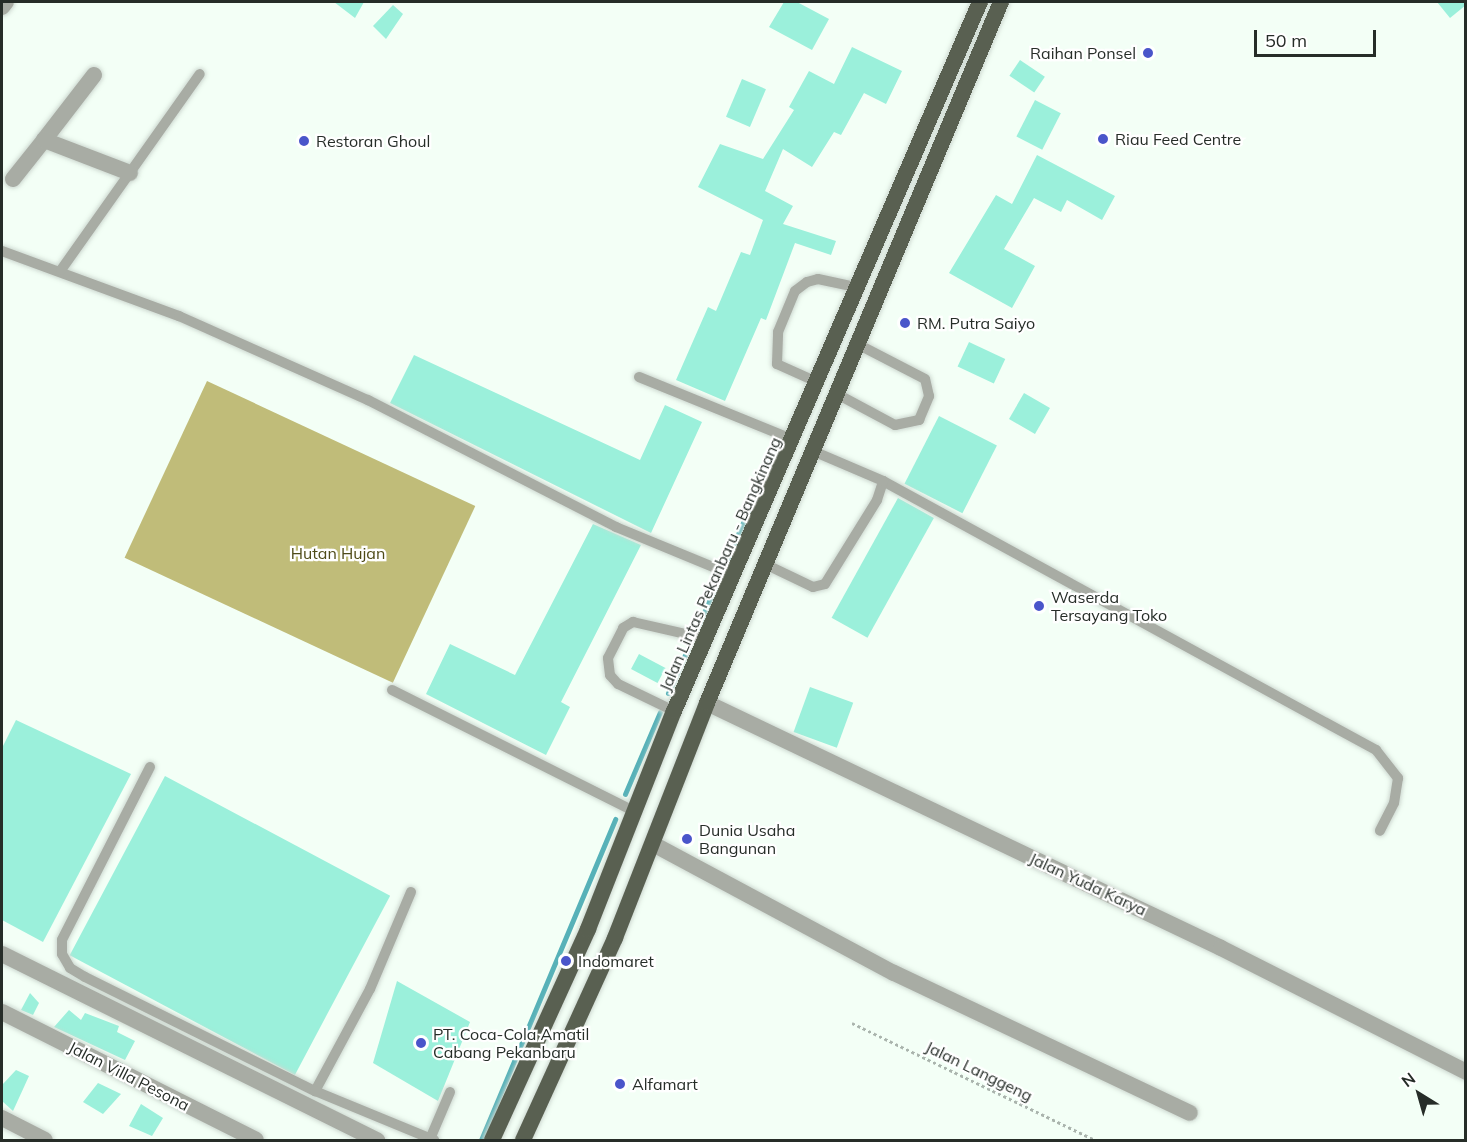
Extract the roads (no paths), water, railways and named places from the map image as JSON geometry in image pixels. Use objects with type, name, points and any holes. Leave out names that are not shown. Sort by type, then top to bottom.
[{"type":"highway","name":"Jalan Lintas Pekanbaru - Bangkinang","points":[[492,1140],[588,929],[674,711],[794,440],[856,287],[980,2]]},
{"type":"highway","points":[[523,1140],[615,938],[707,703],[1001,2]]},
{"type":"highway","points":[[588,929],[615,938]]},
{"type":"street","points":[[2,7],[6,2]]},
{"type":"street","points":[[13,179],[94,75]]},
{"type":"street","points":[[44,140],[130,173]]},
{"type":"street","name":"Jalan Yuda Karya","points":[[707,703],[1221,948],[1466,1072]]},
{"type":"street","points":[[653,844],[894,973],[1190,1113]]},
{"type":"street","points":[[2,954],[377,1140]]},
{"type":"street","name":"Jalan Villa Pesona","points":[[2,1012],[256,1140]]},
{"type":"street","points":[[2,1118],[45,1140]]},
{"type":"lane","points":[[61,270],[200,74]]},
{"type":"lane","points":[[2,251],[61,270],[358,396],[616,527],[735,576]]},
{"type":"lane","points":[[817,382],[777,364],[778,332],[795,291],[807,282],[818,279],[856,287]]},
{"type":"lane","points":[[837,394],[895,425],[919,420],[929,396],[925,379],[859,345]]},
{"type":"lane","points":[[639,377],[794,440]]},
{"type":"lane","points":[[813,451],[883,481],[1376,750],[1398,778],[1394,803],[1380,831]]},
{"type":"lane","points":[[766,565],[813,586],[825,584],[864,528],[883,481]]},
{"type":"lane","points":[[674,711],[618,684],[610,675],[608,658],[623,628],[633,622],[707,639]]},
{"type":"lane","points":[[392,690],[636,812]]},
{"type":"lane","points":[[150,767],[62,940],[62,954],[70,968],[315,1091],[432,1140],[450,1092]]},
{"type":"lane","points":[[315,1091],[370,990],[411,892]]},
{"type":"waterway","points":[[727,560],[772,455]]},
{"type":"waterway","points":[[699,624],[716,585]]},
{"type":"waterway","points":[[668,693],[688,648]]},
{"type":"waterway","points":[[625,794],[660,712]]},
{"type":"waterway","points":[[481,1140],[615,819]]},
{"type":"place","name":"Raihan Ponsel","points":[[1148,53]]},
{"type":"place","name":"Riau Feed Centre","points":[[1103,139]]},
{"type":"place","name":"Restoran Ghoul","points":[[304,141]]},
{"type":"place","name":"RM. Putra Saiyo","points":[[905,323]]},
{"type":"place","name":"Waserda Tersayang Toko","points":[[1039,606]]},
{"type":"place","name":"Dunia Usaha Bangunan","points":[[687,839]]},
{"type":"place","name":"Indomaret","points":[[566,961]]},
{"type":"place","name":"PT. Coca-Cola Amatil Cabang Pekanbaru","points":[[421,1043]]},
{"type":"place","name":"Alfamart","points":[[620,1084]]},
{"type":"park label","name":"Hutan Hujan","points":[[338,553]]}]
